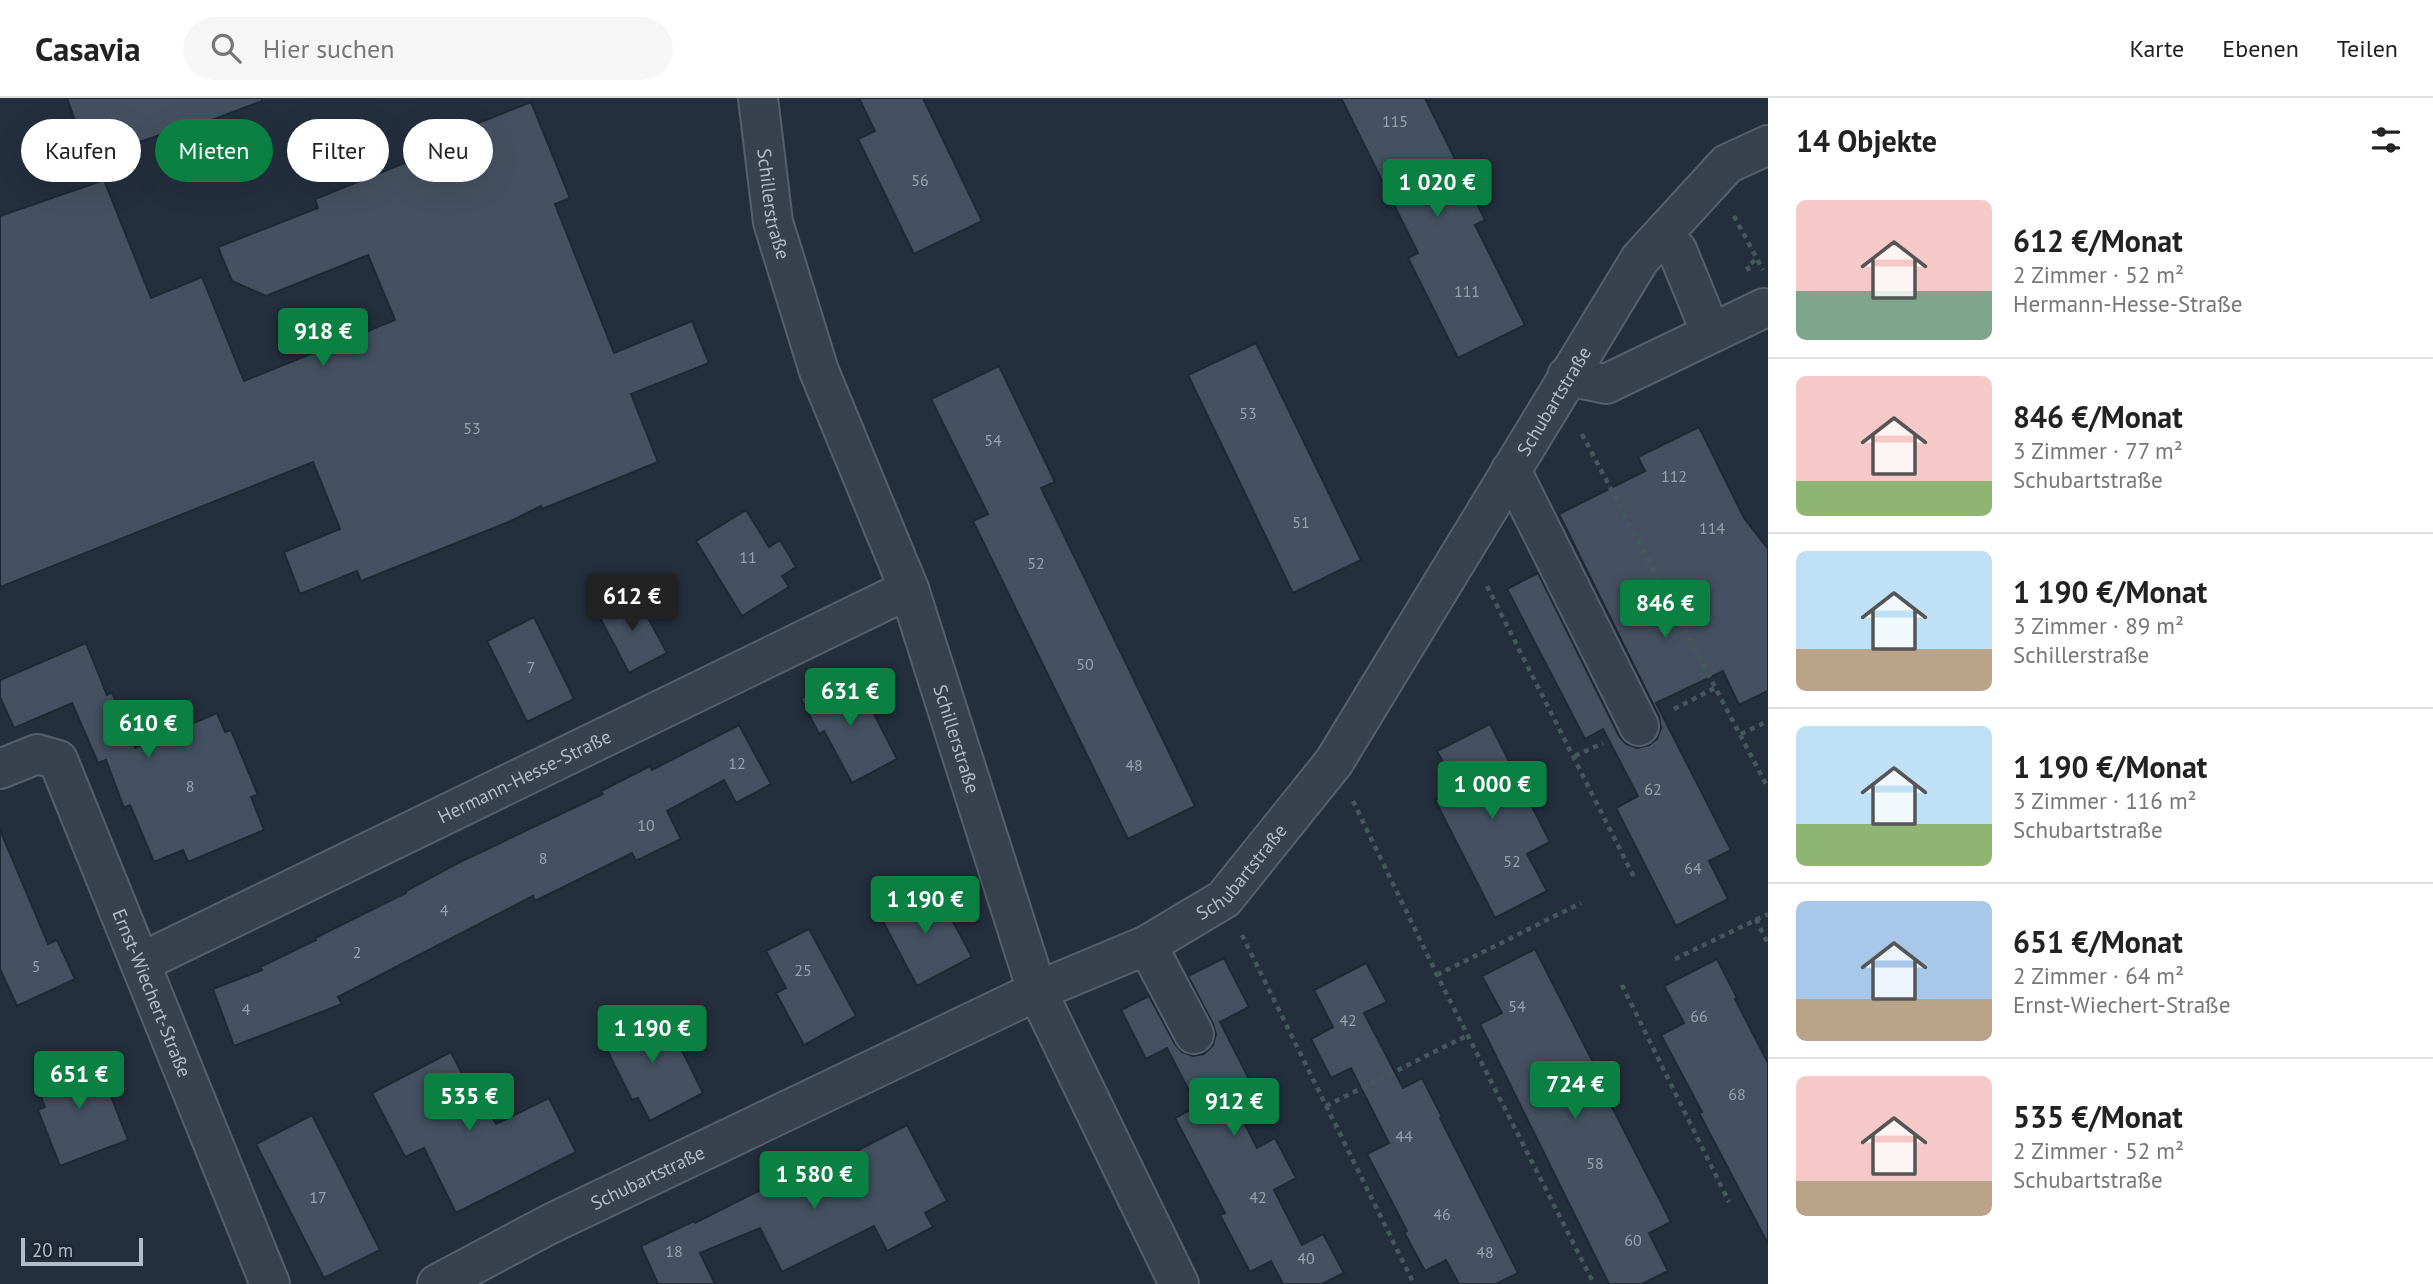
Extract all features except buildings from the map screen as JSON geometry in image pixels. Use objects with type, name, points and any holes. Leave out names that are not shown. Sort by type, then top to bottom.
[{"type":"street","name":"Schillerstraße","points":[[758,98],[773,222],[818,371],[909,589],[1037,991],[1179,1284]]},
{"type":"street","name":"Schubartstraße","points":[[437,1284],[550,1224],[1037,991],[1147,945],[1224,899],[1334,762],[1640,259],[1727,164],[1768,145]]},
{"type":"street","points":[[1677,250],[1712,333]]},
{"type":"street","points":[[1563,383],[1606,384],[1712,333],[1766,294]]},
{"type":"street","points":[[1511,470],[1639,726]]},
{"type":"street","name":"Hermann-Hesse-Straße","points":[[142,962],[909,589]]},
{"type":"street","name":"Ernst-Wiechert-Straße","points":[[0,769],[37,754],[58,760],[142,962],[270,1284]]},
{"type":"street","points":[[1147,945],[1194,1034]]},
{"type":"path","points":[[1714,178],[1766,294]]},
{"type":"path","points":[[1563,383],[1768,788]]},
{"type":"path","points":[[1466,545],[1634,877]]},
{"type":"path","points":[[1741,734],[1768,721]]},
{"type":"path","points":[[1334,762],[1437,975],[1594,1284]]},
{"type":"path","points":[[1224,899],[1414,1284]]},
{"type":"path","points":[[1437,975],[1581,903]]},
{"type":"path","points":[[1675,959],[1768,914]]},
{"type":"path","points":[[1756,919],[1768,944]]},
{"type":"path","points":[[1622,985],[1729,1202]]},
{"type":"path","points":[[1326,1106],[1468,1035]]}]
